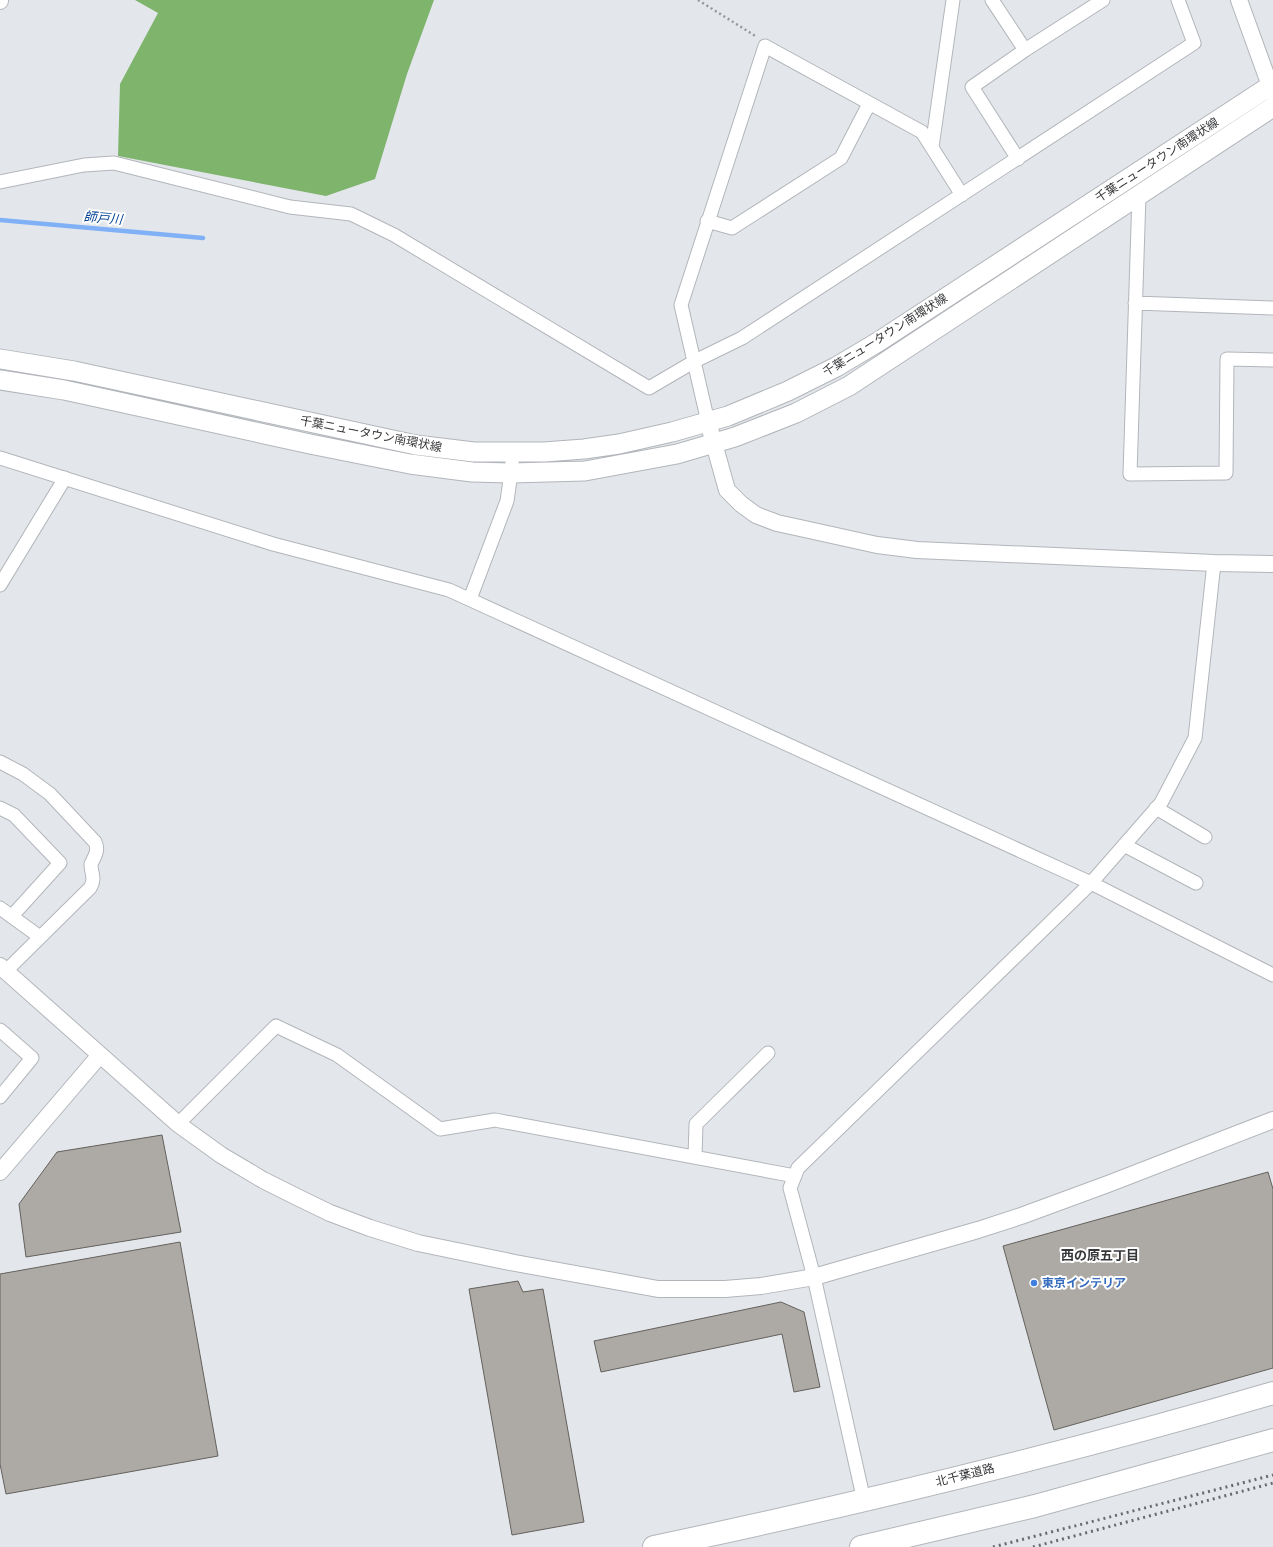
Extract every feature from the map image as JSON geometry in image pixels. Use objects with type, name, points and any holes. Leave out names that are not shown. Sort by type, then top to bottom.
[{"type":"highway","name":"北千葉道路","points":[[654,1547],[864,1501],[1168,1424],[1273,1394]]},
{"type":"highway","points":[[861,1547],[1035,1506],[1273,1440]]},
{"type":"main road","name":"千葉ニュータウン南環状線","points":[[0,359],[74,370],[416,445],[474,452],[544,452],[598,447],[672,432],[728,416],[788,391],[836,368],[1272,88]]},
{"type":"main road","name":"千葉ニュータウン南環状線","points":[[0,380],[94,396],[310,444],[410,464],[472,472],[511,473],[585,471],[677,454],[735,437],[796,413],[849,386],[1273,107]]},
{"type":"street","points":[[932,147],[953,0]]},
{"type":"street","points":[[992,0],[1025,50]]},
{"type":"street","points":[[0,182],[84,165],[114,163],[290,207],[351,214],[394,235],[649,388],[742,338],[1194,43],[1178,0]]},
{"type":"street","points":[[1239,0],[1272,88]]},
{"type":"street","points":[[1018,159],[972,87],[1097,2]]},
{"type":"street","points":[[962,195],[922,132],[765,46],[681,305],[708,422],[727,490],[741,504],[756,515],[777,523],[877,545],[917,550],[1214,563],[1273,564]]},
{"type":"street","points":[[707,221],[732,228],[841,158],[869,104]]},
{"type":"street","points":[[1139,195],[1130,474],[1226,473],[1227,359],[1273,360]]},
{"type":"street","points":[[1135,303],[1273,308]]},
{"type":"street","points":[[470,599],[507,501],[513,452]]},
{"type":"street","points":[[0,458],[273,544],[449,590],[1091,883],[1273,975]]},
{"type":"street","points":[[0,585],[65,478]]},
{"type":"street","points":[[864,1501],[814,1277],[790,1188],[798,1168],[1091,883],[1161,803],[1195,738],[1214,563]]},
{"type":"street","points":[[0,762],[23,774],[50,794],[97,846],[97,851],[90,864],[94,883],[40,937],[3,969],[178,1124],[221,1155],[263,1180],[330,1213],[370,1228],[418,1243],[515,1263],[658,1288],[725,1289],[761,1286],[814,1277],[1021,1216],[1273,1120]]},
{"type":"street","points":[[0,808],[14,815],[60,863],[12,916]]},
{"type":"street","points":[[1156,808],[1205,837]]},
{"type":"street","points":[[1124,845],[1196,883]]},
{"type":"street","points":[[0,908],[40,937]]},
{"type":"street","points":[[178,1124],[276,1026],[337,1055],[440,1129],[495,1120],[795,1176]]},
{"type":"street","points":[[0,1030],[32,1058],[0,1097]]},
{"type":"street","points":[[695,1157],[696,1124],[768,1054]]},
{"type":"street","points":[[0,1172],[100,1055]]},
{"type":"path","points":[[698,0],[759,39],[765,46]]},
{"type":"green space","points":[[135,0],[434,0],[407,74],[375,179],[326,196],[118,156],[120,84],[158,13]]},
{"type":"building","points":[[162,1135],[181,1232],[26,1257],[19,1204],[57,1152]]},
{"type":"building","points":[[1268,1172],[1273,1189],[1273,1368],[1054,1430],[1003,1246]]},
{"type":"building","points":[[180,1242],[218,1456],[6,1494],[0,1464],[0,1274]]},
{"type":"building","points":[[518,1281],[523,1292],[543,1289],[584,1522],[512,1535],[469,1289]]},
{"type":"building","points":[[781,1302],[804,1312],[820,1387],[794,1392],[782,1334],[601,1372],[594,1341]]},
{"type":"waterway","name":"師戸川","points":[[0,220],[203,238]]},
{"type":"railway","points":[[993,1547],[1273,1475]]},
{"type":"railway","points":[[1033,1547],[1273,1483]]},
{"type":"place","name":"東京インテリア","points":[[1034,1283]]},
{"type":"district","name":"西の原五丁目","points":[[1100,1255]]}]
